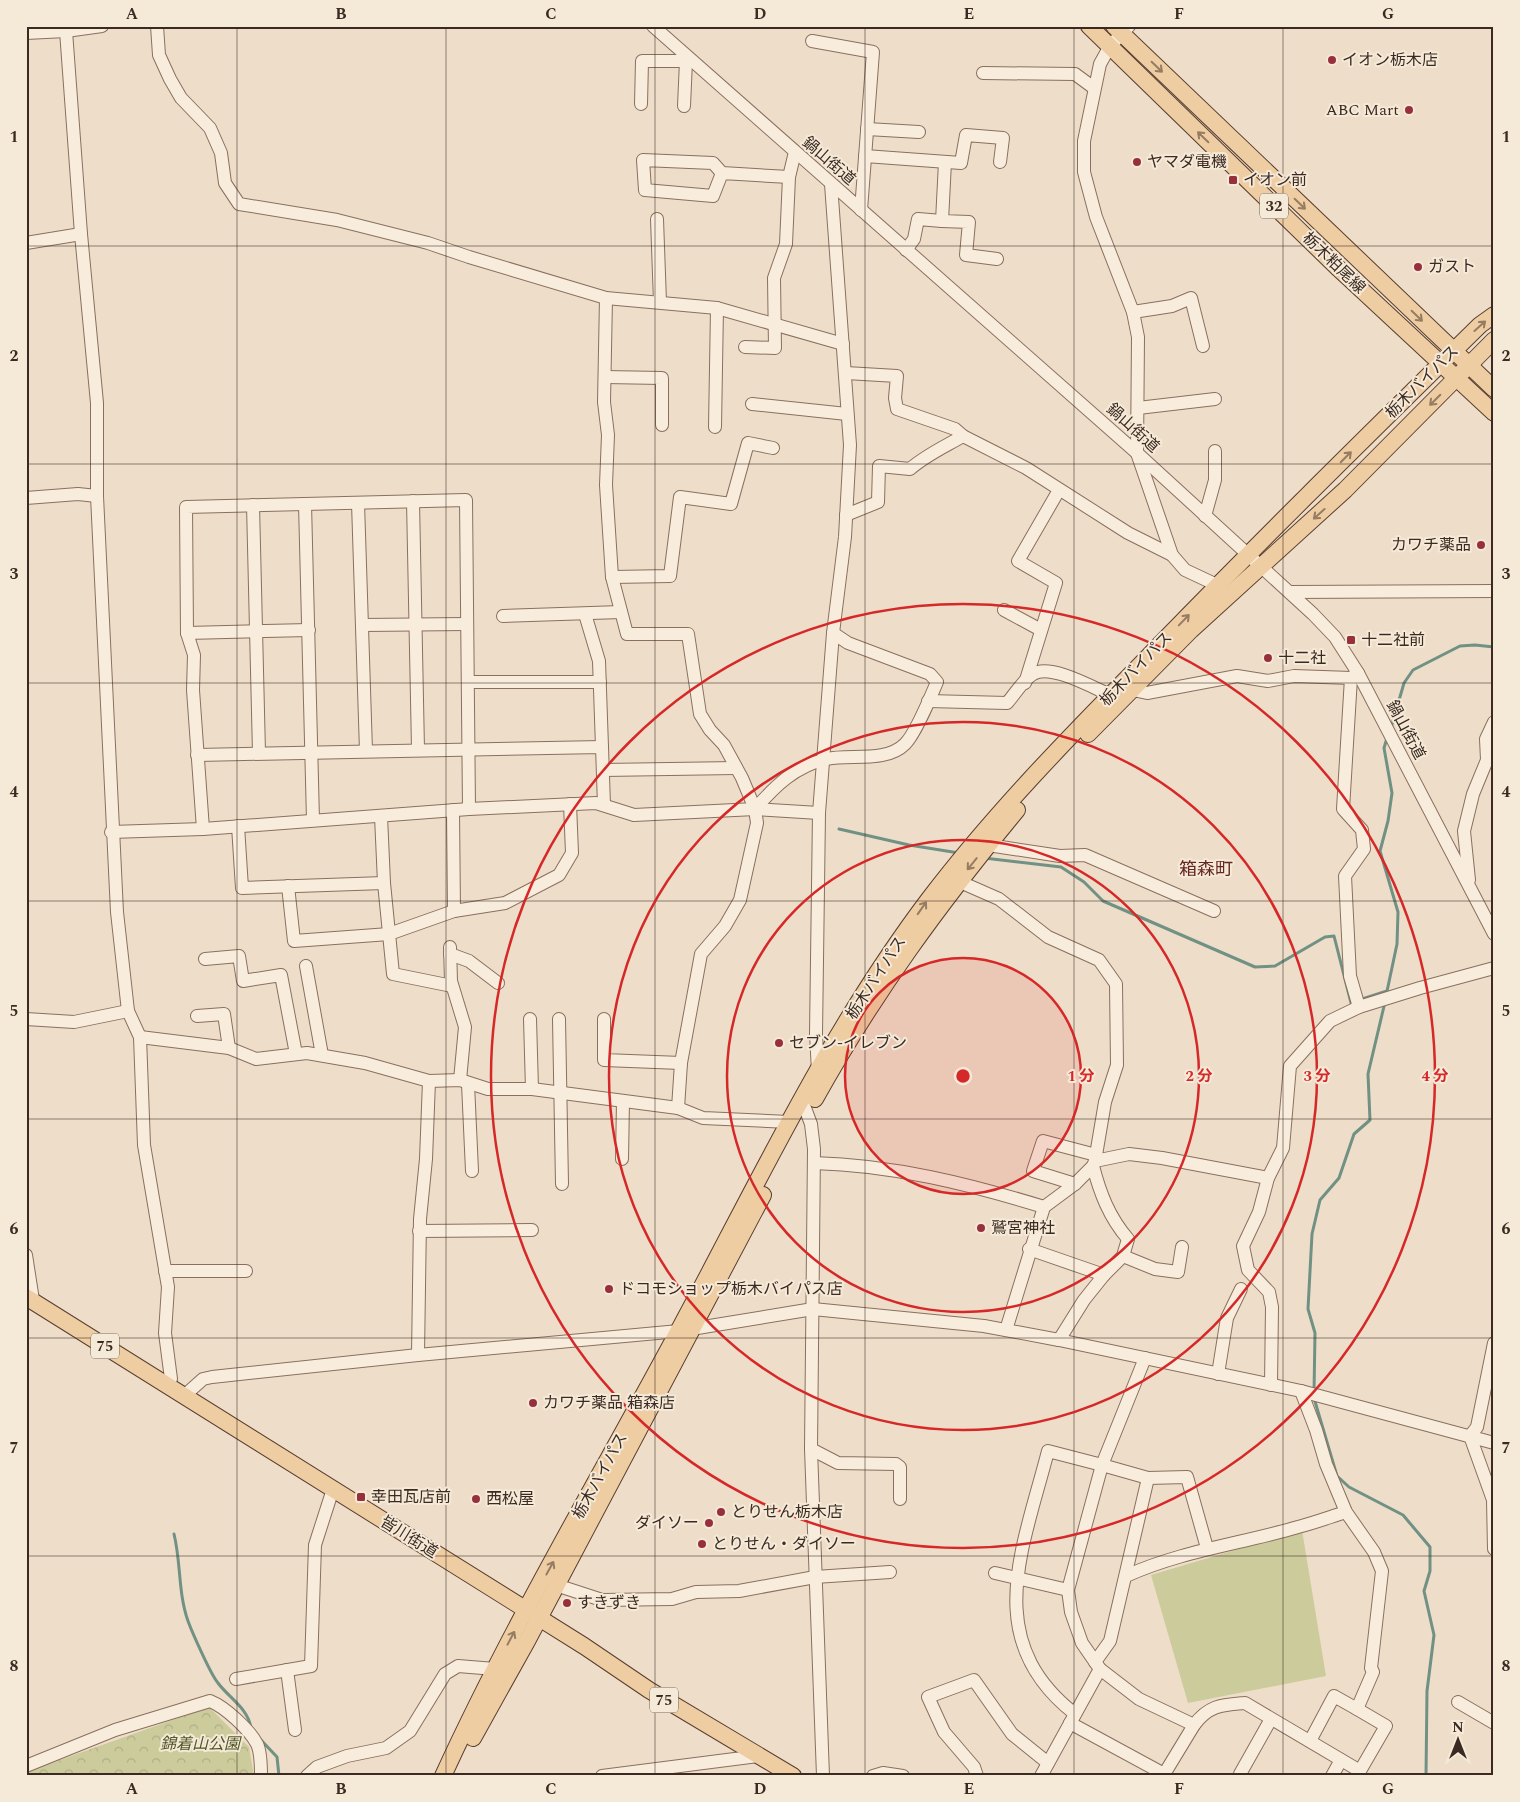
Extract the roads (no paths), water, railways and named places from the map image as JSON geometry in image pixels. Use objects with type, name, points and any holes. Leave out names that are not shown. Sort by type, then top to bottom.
[{"type":"main road","name":"栃木粕尾線","points":[[1089,26],[1339,268],[1494,413]]},
{"type":"main road","name":"栃木粕尾線","points":[[1121,29],[1494,389]]},
{"type":"main road","name":"栃木バイパス","points":[[454,1776],[533,1614],[804,1106],[818,1069],[890,953],[928,901],[1010,801],[1110,695],[1249,553],[1454,351],[1494,315]]},
{"type":"main road","name":"栃木バイパス","points":[[443,1776],[495,1668],[556,1585],[789,1122],[818,1092],[900,959],[958,881],[1020,806],[1066,757],[1191,630],[1345,490],[1494,340]]},
{"type":"main road","name":"皆川街道","points":[[29,1299],[533,1614],[648,1690],[793,1776]]},
{"type":"street","points":[[26,33],[102,26]]},
{"type":"street","points":[[157,26],[159,55],[170,79],[181,98],[210,128],[221,153],[225,183],[239,204],[337,220],[428,243],[606,298],[717,308],[844,344]]},
{"type":"street","name":"鍋山街道","points":[[653,26],[689,61],[795,152],[1249,553],[1335,637],[1494,934]]},
{"type":"street","points":[[63,29],[96,403],[98,496],[117,912],[128,1011],[140,1037],[144,1145],[168,1287],[165,1333],[171,1379],[166,1384]]},
{"type":"street","points":[[1121,29],[1100,64],[1084,141],[1084,172],[1096,217],[1133,312],[1138,337],[1137,453],[1172,555],[1185,570],[1216,586]]},
{"type":"street","points":[[812,41],[873,52],[861,210]]},
{"type":"street","points":[[641,104],[642,62],[689,61],[684,106]]},
{"type":"street","points":[[982,73],[1076,74],[1094,88]]},
{"type":"street","points":[[867,129],[918,132]]},
{"type":"street","points":[[865,156],[960,163],[966,135],[1002,138],[1000,162]]},
{"type":"street","points":[[745,347],[775,348],[773,323],[774,278],[786,244],[789,177],[795,152]]},
{"type":"street","points":[[722,173],[713,196],[645,190],[643,160],[713,163],[722,173],[789,177]]},
{"type":"street","points":[[942,221],[945,162]]},
{"type":"street","points":[[818,1092],[816,1034],[818,813],[824,760],[833,633],[846,515],[850,446],[831,184]]},
{"type":"street","points":[[657,219],[660,302]]},
{"type":"street","points":[[906,250],[914,239],[918,219],[969,222],[966,255],[997,259]]},
{"type":"street","points":[[26,243],[81,234]]},
{"type":"street","points":[[606,298],[604,402],[608,435],[606,485],[612,577],[627,634],[688,634],[700,714],[710,730],[724,745],[755,809],[757,823],[740,900],[725,926],[701,954],[681,1063],[678,1108]]},
{"type":"street","points":[[1133,312],[1172,306],[1191,298],[1203,346]]},
{"type":"street","points":[[715,427],[717,308]]},
{"type":"street","points":[[846,372],[897,376],[895,398],[897,409],[955,429],[963,436],[1026,468],[1128,533],[1172,555]]},
{"type":"street","points":[[605,377],[662,378],[662,426]]},
{"type":"street","points":[[1138,408],[1215,399]]},
{"type":"street","points":[[752,404],[847,414]]},
{"type":"street","points":[[846,515],[878,502],[879,466],[910,469],[928,454],[963,436]]},
{"type":"street","points":[[612,577],[670,576],[680,497],[731,504],[748,443],[773,448]]},
{"type":"street","points":[[1205,516],[1215,480],[1214,451]]},
{"type":"street","points":[[1025,683],[1056,582],[1018,561],[1059,490]]},
{"type":"street","points":[[26,498],[78,494],[98,496]]},
{"type":"street","points":[[203,829],[193,690],[194,655],[187,632],[186,507],[466,500],[469,809]]},
{"type":"street","points":[[413,501],[418,750]]},
{"type":"street","points":[[358,503],[366,751]]},
{"type":"street","points":[[305,504],[313,752],[313,820]]},
{"type":"street","points":[[253,505],[259,753]]},
{"type":"street","points":[[1290,592],[1494,591]]},
{"type":"street","points":[[1004,610],[1041,630]]},
{"type":"street","points":[[503,616],[621,612]]},
{"type":"street","points":[[585,614],[599,661],[604,805]]},
{"type":"street","points":[[362,626],[467,624]]},
{"type":"street","points":[[187,632],[309,630]]},
{"type":"street","points":[[755,809],[783,779],[824,760],[881,755],[900,747],[906,743],[914,730],[928,701],[936,682],[930,674],[848,643],[833,633]]},
{"type":"street","points":[[928,701],[1007,703],[1032,674],[1051,672],[1073,678],[1110,695]]},
{"type":"street","points":[[1133,690],[1147,693],[1237,676],[1268,682],[1294,676],[1355,676],[1343,809],[1362,830],[1364,849],[1345,876],[1350,976],[1359,1008]]},
{"type":"street","points":[[468,682],[600,682]]},
{"type":"street","points":[[1470,887],[1464,831],[1473,794],[1487,760],[1486,739],[1494,722]]},
{"type":"street","points":[[197,754],[602,747]]},
{"type":"street","points":[[603,770],[736,768]]},
{"type":"street","points":[[112,832],[203,829],[453,810],[596,803],[634,815],[755,809],[818,813]]},
{"type":"street","points":[[288,886],[294,941],[389,934],[454,911],[506,903],[559,875],[572,853],[570,804]]},
{"type":"street","points":[[453,810],[454,911]]},
{"type":"street","points":[[381,816],[384,883],[393,974],[452,986]]},
{"type":"street","points":[[238,826],[242,888],[384,883]]},
{"type":"street","points":[[988,845],[1060,856],[1085,856],[1214,911]]},
{"type":"street","points":[[958,881],[999,899],[1048,937],[1099,960],[1116,984],[1117,1065],[1105,1102],[1095,1161],[1105,1204],[1114,1223],[1128,1239],[1123,1256],[1104,1275],[1084,1300],[1059,1340]]},
{"type":"street","points":[[472,1171],[464,1082],[465,1027],[452,986],[450,950],[470,961],[498,983]]},
{"type":"street","points":[[205,960],[239,956],[243,981],[281,975],[296,1054]]},
{"type":"street","points":[[306,966],[322,1056]]},
{"type":"street","points":[[1271,1385],[1272,1307],[1269,1292],[1248,1270],[1243,1246],[1259,1212],[1268,1178],[1283,1148],[1290,1066],[1330,1021],[1359,1008],[1420,988],[1494,968]]},
{"type":"street","points":[[26,1020],[74,1022],[128,1011]]},
{"type":"street","points":[[197,1016],[224,1014],[229,1048]]},
{"type":"street","points":[[530,1019],[532,1089]]},
{"type":"street","points":[[559,1019],[562,1184]]},
{"type":"street","points":[[604,1019],[604,1060],[681,1063]]},
{"type":"street","points":[[140,1037],[229,1048],[256,1059],[307,1053],[365,1063],[429,1081],[464,1082],[488,1089],[532,1089],[678,1108],[702,1118],[789,1122]]},
{"type":"street","points":[[418,1355],[419,1230],[426,1159],[429,1081]]},
{"type":"street","points":[[622,1159],[623,1101]]},
{"type":"street","points":[[804,1106],[813,1137],[814,1163],[811,1449],[823,1776]]},
{"type":"street","points":[[1075,1184],[1033,1171],[1043,1141],[1095,1161],[1129,1154],[1162,1158],[1268,1178]]},
{"type":"street","points":[[1006,1330],[1029,1249],[1044,1207],[1075,1184],[1095,1161]]},
{"type":"street","points":[[814,1163],[844,1164],[904,1171],[985,1189],[1044,1207]]},
{"type":"street","points":[[419,1230],[532,1230]]},
{"type":"street","points":[[1123,1256],[1155,1269],[1178,1272],[1182,1247]]},
{"type":"street","points":[[1029,1249],[1104,1275]]},
{"type":"street","points":[[26,1255],[29,1299]]},
{"type":"street","points":[[165,1271],[246,1272]]},
{"type":"street","points":[[1218,1374],[1227,1318],[1241,1289]]},
{"type":"street","points":[[184,1396],[203,1379],[212,1377],[418,1355],[686,1330],[813,1309],[1006,1330],[1059,1340],[1301,1391],[1494,1443]]},
{"type":"street","points":[[1470,1436],[1477,1427],[1494,1343]]},
{"type":"street","points":[[1145,1358],[1102,1465],[1068,1590],[1071,1612],[1082,1643],[1098,1666],[1139,1699],[1194,1725]]},
{"type":"street","points":[[1301,1391],[1316,1430],[1326,1464],[1346,1512],[1374,1552],[1382,1571],[1371,1668],[1373,1672],[1357,1708]]},
{"type":"street","points":[[1470,1436],[1494,1500],[1494,1549]]},
{"type":"street","points":[[811,1449],[838,1463],[896,1464],[900,1467],[900,1499]]},
{"type":"street","points":[[1207,1548],[1187,1477],[1148,1478],[1048,1451],[1016,1579],[1016,1626],[1035,1674],[1073,1719],[1164,1775],[1194,1725],[1206,1711],[1225,1704],[1245,1703],[1271,1718],[1310,1742],[1341,1760],[1358,1773],[1386,1726],[1334,1696],[1310,1742]]},
{"type":"street","points":[[1041,1776],[1073,1719],[1110,1641],[1148,1478]]},
{"type":"street","points":[[236,1678],[311,1666],[315,1544],[333,1489]]},
{"type":"street","points":[[1126,1576],[1147,1566],[1207,1548],[1298,1528],[1346,1512]]},
{"type":"street","points":[[556,1585],[602,1600],[672,1599],[696,1592],[739,1591],[815,1577],[890,1572]]},
{"type":"street","points":[[995,1573],[1068,1590]]},
{"type":"street","points":[[307,1776],[317,1767],[347,1756],[386,1748],[410,1731],[445,1674],[458,1666],[495,1668]]},
{"type":"street","points":[[287,1670],[295,1730]]},
{"type":"street","points":[[978,1776],[974,1766],[944,1732],[928,1697],[974,1680],[1012,1734],[1048,1763]]},
{"type":"street","points":[[26,1766],[116,1730],[210,1701],[221,1705],[257,1744],[261,1776]]},
{"type":"street","points":[[1458,1702],[1494,1723]]},
{"type":"street","points":[[1240,1774],[1271,1718]]},
{"type":"street","points":[[602,1776],[686,1770],[758,1756]]},
{"type":"street","points":[[1332,1776],[1341,1760]]},
{"type":"street","points":[[873,1776],[891,1773],[903,1776]]},
{"type":"waterway","points":[[1391,728],[1404,683],[1413,670],[1460,646],[1494,647]]},
{"type":"waterway","points":[[1386,996],[1397,944],[1398,912],[1380,851],[1388,821],[1392,793],[1384,748],[1387,738]]},
{"type":"waterway","points":[[839,829],[909,845],[959,853]]},
{"type":"waterway","points":[[984,858],[1061,867],[1084,882],[1103,901],[1255,967],[1275,966],[1325,937],[1334,936],[1351,1003],[1354,1002]]},
{"type":"waterway","points":[[1359,1000],[1387,991]]},
{"type":"waterway","points":[[1314,1392],[1315,1333],[1308,1309],[1312,1234],[1320,1200],[1339,1178],[1354,1134],[1370,1120],[1368,1074],[1385,1002]]},
{"type":"waterway","points":[[1314,1398],[1337,1476],[1349,1487],[1403,1515],[1430,1547],[1430,1571],[1424,1591],[1434,1635],[1427,1691],[1426,1776]]},
{"type":"waterway","points":[[174,1534],[183,1600],[190,1626],[215,1678],[242,1709],[251,1728]]},
{"type":"waterway","points":[[261,1740],[277,1757],[279,1776]]},
{"type":"place","name":"イオン栃木店","points":[[1332,60]]},
{"type":"place","name":"ABC Mart","points":[[1409,110]]},
{"type":"place","name":"ヤマダ電機","points":[[1137,162]]},
{"type":"place","name":"イオン前","points":[[1233,180]]},
{"type":"place","name":"ガスト","points":[[1418,267]]},
{"type":"place","name":"カワチ薬品","points":[[1481,545]]},
{"type":"place","name":"十二社前","points":[[1351,640]]},
{"type":"place","name":"十二社","points":[[1268,658]]},
{"type":"place","name":"セブン-イレブン","points":[[779,1043]]},
{"type":"place","name":"鷲宮神社","points":[[981,1228]]},
{"type":"place","name":"ドコモショップ栃木バイパス店","points":[[609,1289]]},
{"type":"place","name":"カワチ薬品 箱森店","points":[[533,1403]]},
{"type":"place","name":"幸田瓦店前","points":[[361,1497]]},
{"type":"place","name":"西松屋","points":[[476,1499]]},
{"type":"place","name":"とりせん栃木店","points":[[721,1512]]},
{"type":"place","name":"ダイソー","points":[[709,1523]]},
{"type":"place","name":"とりせん・ダイソー","points":[[702,1544]]},
{"type":"place","name":"すきずき","points":[[567,1603]]},
{"type":"district","name":"箱森町","points":[[1206,869]]},
{"type":"park label","name":"錦着山公園","points":[[200,1744]]}]
